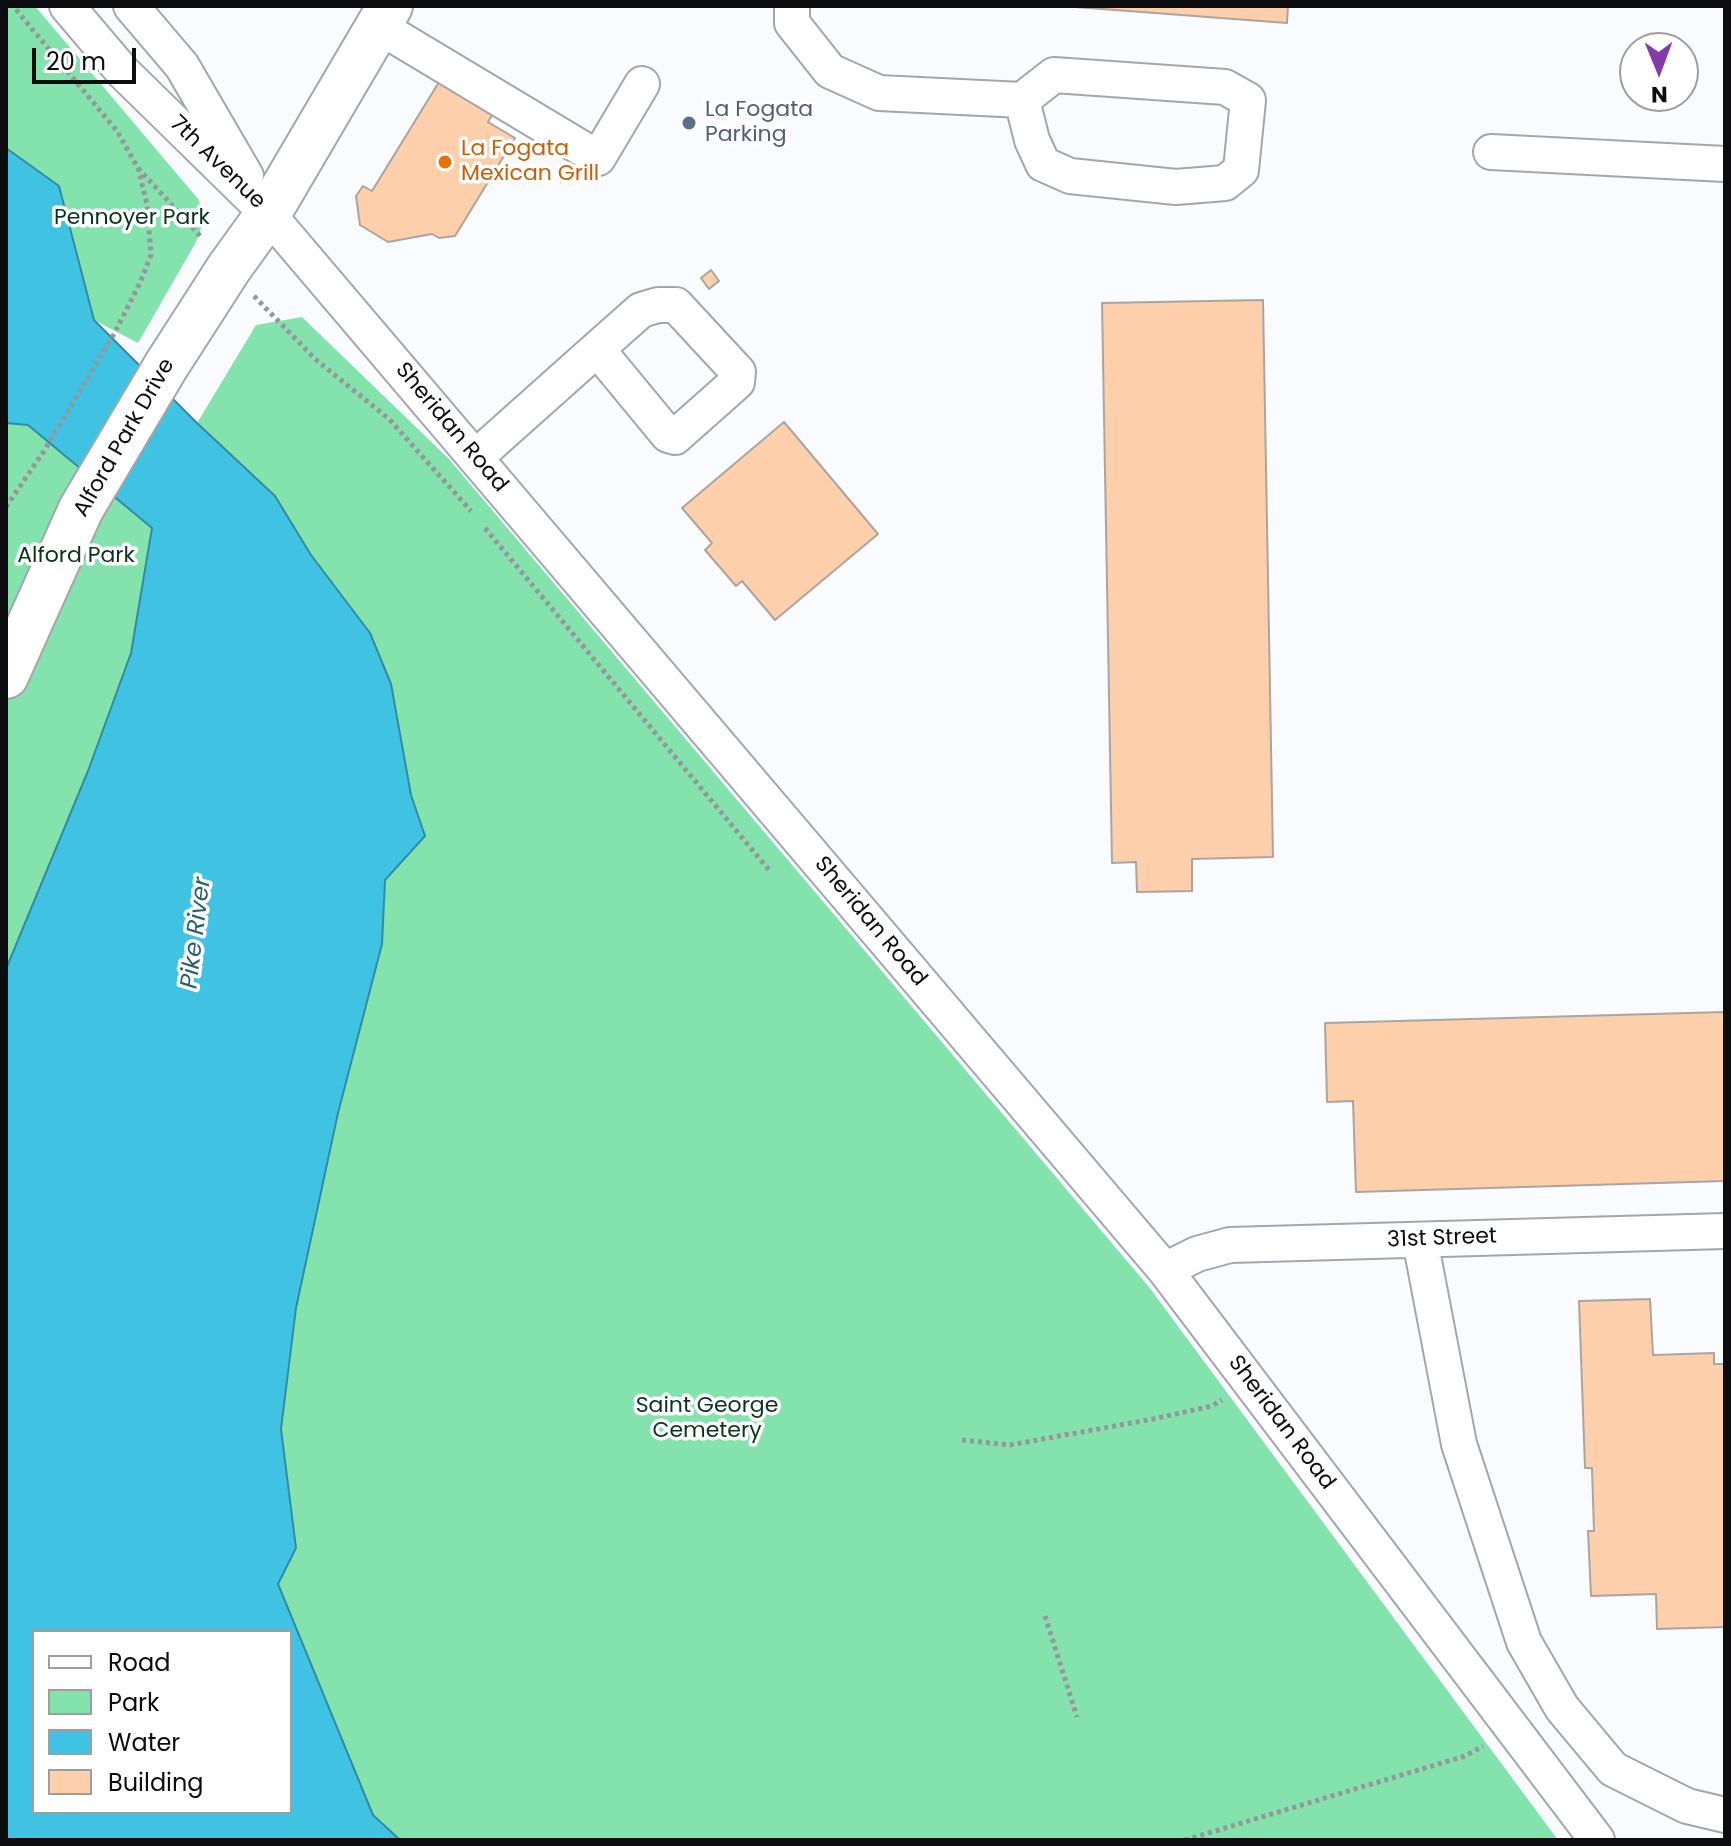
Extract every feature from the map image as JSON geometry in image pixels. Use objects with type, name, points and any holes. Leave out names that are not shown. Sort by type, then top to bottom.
[{"type":"main road","points":[[268,214],[384,16]]},
{"type":"main road","name":"Alford Park Drive","points":[[6,676],[81,509],[166,366],[268,214]]},
{"type":"street","name":"7th Avenue","points":[[67,6],[123,72],[268,214]]},
{"type":"street","name":"7th Avenue","points":[[131,6],[182,66],[268,214]]},
{"type":"street","points":[[792,6],[792,23],[830,71],[879,93],[1022,100],[1054,75],[1225,87],[1248,100],[1241,170],[1225,183],[1176,187],[1070,176],[1043,164],[1032,140],[1022,100]]},
{"type":"street","points":[[384,16],[598,158],[642,84]]},
{"type":"street","points":[[1491,152],[1725,164]]},
{"type":"street","name":"Sheridan Road","points":[[268,214],[1165,1270],[1597,1840]]},
{"type":"street","points":[[476,457],[597,349]]},
{"type":"street","name":"31st Street","points":[[1165,1270],[1197,1254],[1230,1245],[1725,1231]]},
{"type":"street","points":[[1420,1240],[1459,1444],[1524,1642],[1562,1708],[1613,1769],[1687,1806],[1725,1815]]},
{"type":"path","points":[[13,6],[117,131],[138,168],[315,359],[389,419],[481,522],[769,870]]},
{"type":"path","points":[[6,507],[44,451],[114,334],[151,255],[147,204],[138,168]]},
{"type":"path","points":[[962,1440],[1010,1445],[1153,1419],[1212,1406],[1250,1382]]},
{"type":"path","points":[[1045,1616],[1077,1717]]},
{"type":"path","points":[[1185,1840],[1465,1756],[1512,1729]]},
{"type":"green space","name":"Pennoyer Park","points":[[6,6],[35,6],[199,200],[203,223],[196,242],[138,343],[94,320],[59,186],[6,148]]},
{"type":"green space","name":"Saint George Cemetery","points":[[302,317],[449,459],[1149,1287],[1558,1840],[400,1840],[373,1816],[278,1584],[296,1548],[281,1429],[296,1308],[338,1113],[382,944],[385,880],[425,836],[411,795],[391,684],[275,496],[197,423],[256,325]]},
{"type":"green space","name":"Alford Park","points":[[6,423],[28,425],[153,528],[131,652],[88,771],[6,969]]},
{"type":"water","name":"Pike River","points":[[6,148],[59,186],[94,320],[275,496],[311,555],[370,633],[391,684],[411,795],[425,836],[385,880],[382,944],[338,1113],[296,1308],[281,1429],[296,1548],[278,1584],[373,1815],[400,1840],[6,1840],[6,969],[88,771],[131,653],[152,528],[28,425],[6,423]]},
{"type":"building","points":[[1062,6],[1288,6],[1287,23]]},
{"type":"building","name":"La Fogata Mexican Grill","points":[[439,82],[492,115],[488,122],[515,138],[455,236],[439,238],[432,234],[388,242],[360,225],[356,196],[363,186],[372,191]]},
{"type":"building","points":[[711,270],[719,281],[709,289],[701,278]]},
{"type":"building","points":[[1263,300],[1273,857],[1192,859],[1192,891],[1137,892],[1136,862],[1112,863],[1102,303]]},
{"type":"building","points":[[784,422],[878,534],[775,620],[742,581],[736,586],[705,550],[712,543],[682,508]]},
{"type":"building","points":[[1725,1012],[1725,1181],[1356,1192],[1353,1101],[1327,1102],[1325,1023]]},
{"type":"building","points":[[1650,1299],[1653,1355],[1714,1353],[1714,1364],[1725,1364],[1725,1627],[1657,1629],[1656,1594],[1591,1596],[1588,1531],[1594,1531],[1592,1468],[1585,1468],[1579,1301]]},
{"type":"place","name":"La Fogata Parking","points":[[689,123]]},
{"type":"place","name":"La Fogata Mexican Grill","points":[[445,162]]}]
